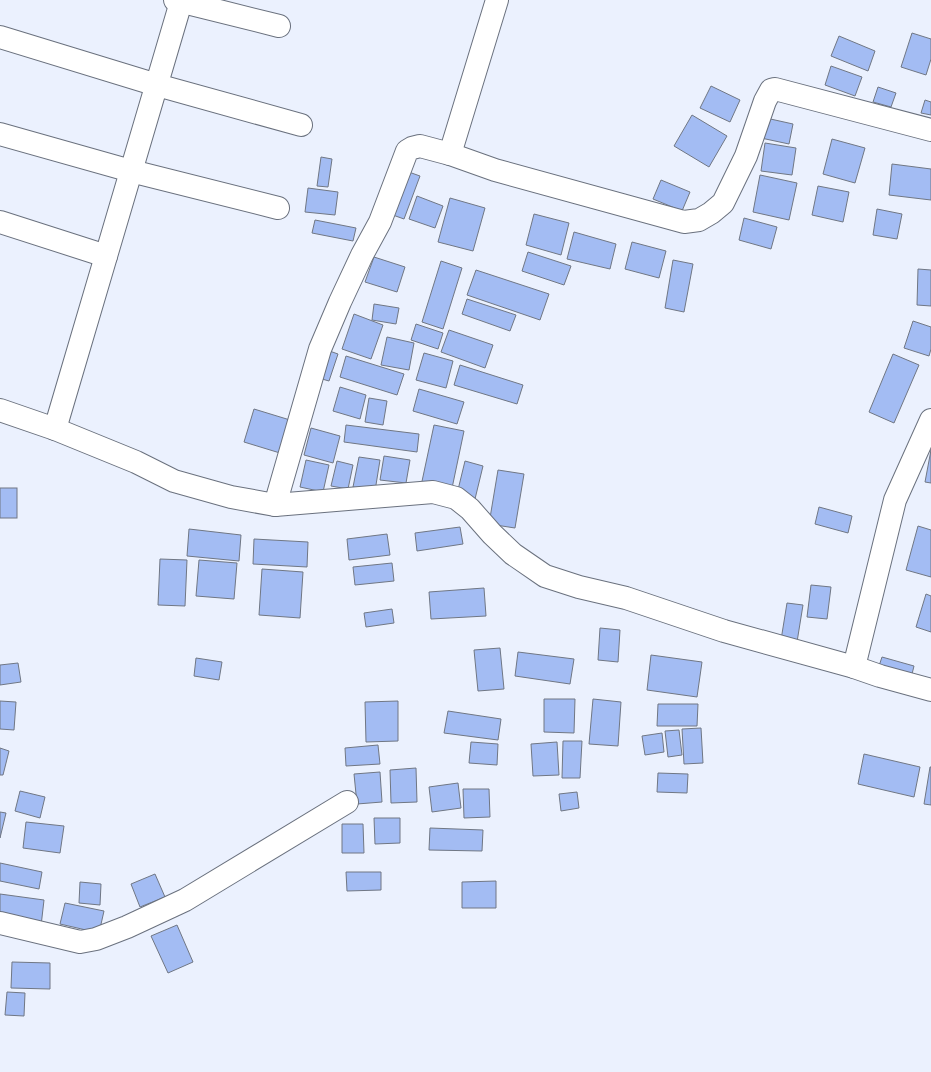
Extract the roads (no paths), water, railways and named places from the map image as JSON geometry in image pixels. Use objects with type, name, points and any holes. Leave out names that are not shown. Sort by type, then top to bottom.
[{"type":"street","points":[[450,154],[497,0]]},
{"type":"street","points":[[55,429],[157,85],[178,1],[220,6],[279,26]]},
{"type":"street","points":[[0,37],[157,85],[301,124]]},
{"type":"street","points":[[275,505],[320,349],[362,255],[380,222],[407,151],[412,148],[420,146],[450,154],[495,170],[684,222],[699,220],[712,213],[723,203],[746,156],[765,101],[771,90],[775,89],[931,130]]},
{"type":"street","points":[[0,134],[131,172],[278,208]]},
{"type":"street","points":[[0,222],[106,256]]},
{"type":"street","points":[[0,410],[55,429],[136,462],[174,481],[231,497],[275,505],[433,492],[456,498],[470,509],[492,534],[513,554],[546,576],[579,587],[626,598],[724,631],[931,690]]},
{"type":"street","points":[[854,667],[896,500],[931,420]]},
{"type":"street","points":[[0,923],[80,942],[96,939],[127,927],[185,900],[347,802]]}]
